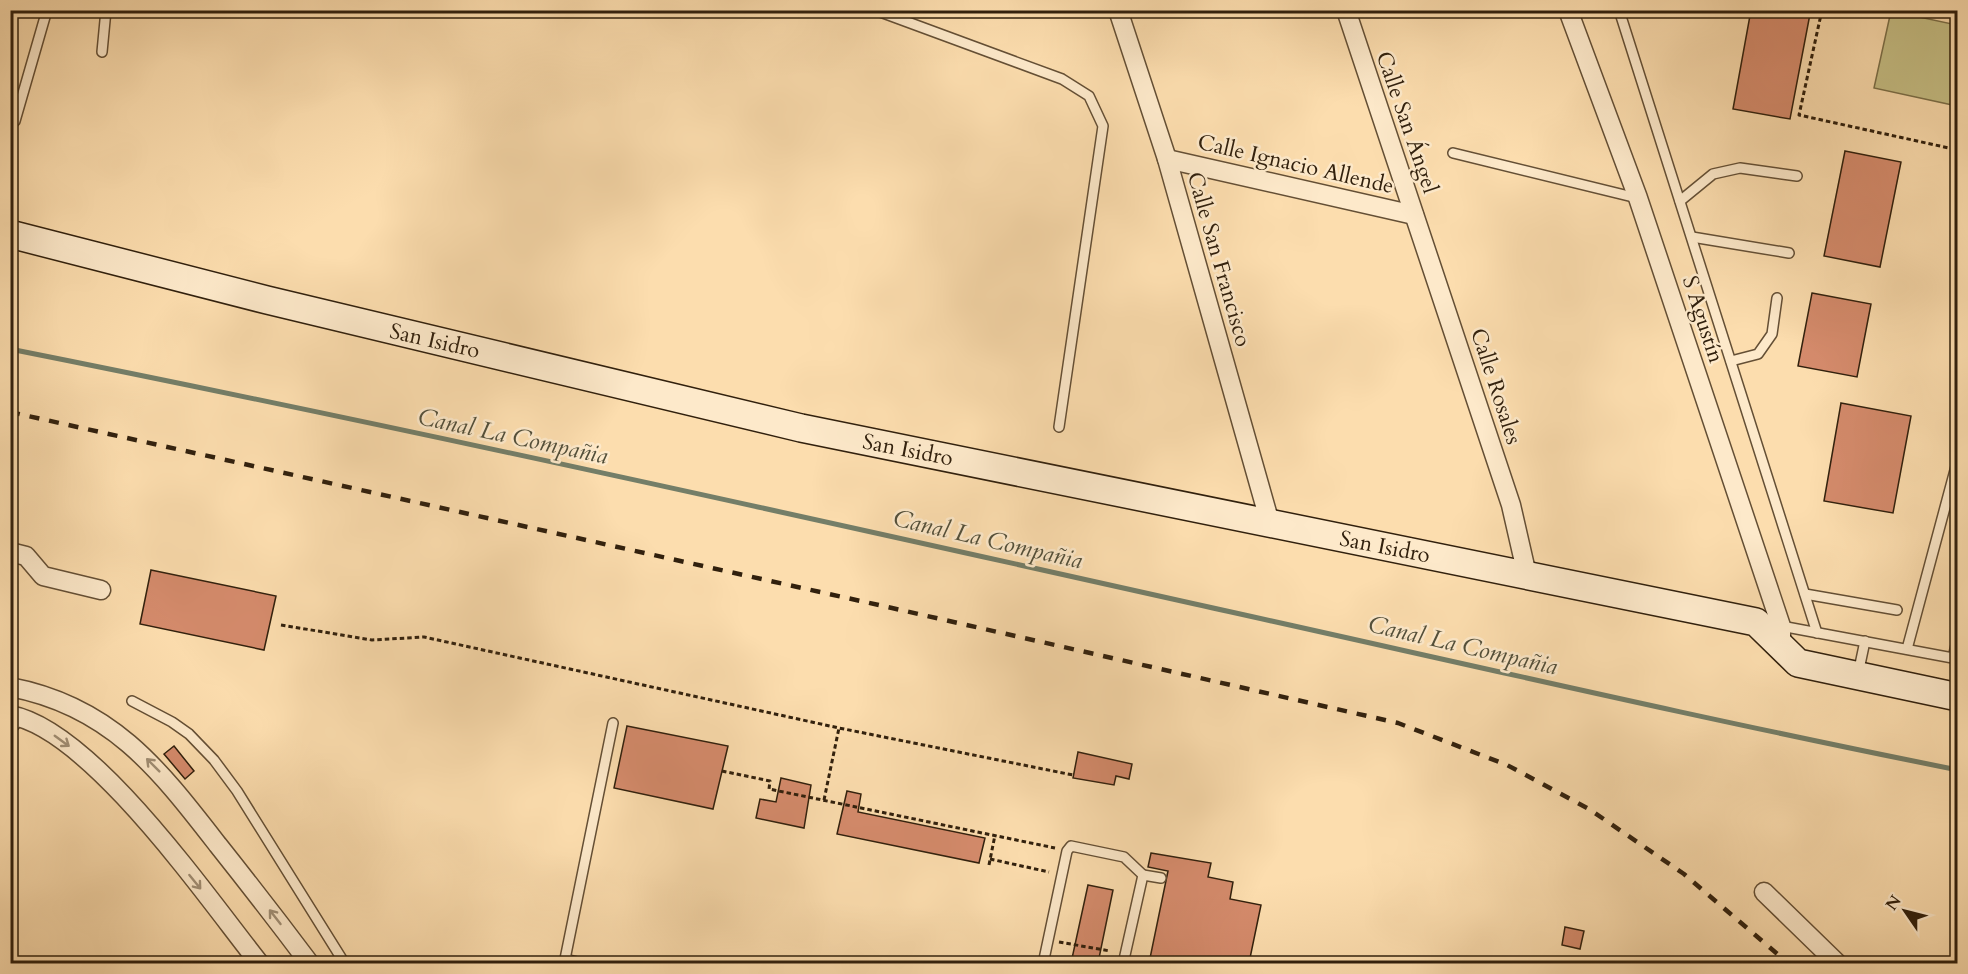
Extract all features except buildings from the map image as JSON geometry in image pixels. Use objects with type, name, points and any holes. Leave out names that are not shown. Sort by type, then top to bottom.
[{"type":"main road","name":"San Isidro","points":[[10,234],[267,300],[801,428],[1756,622],[1786,645]]},
{"type":"main road","points":[[1786,645],[1857,676],[1958,697]]},
{"type":"street","name":"Calle San Francisco","points":[[1118,10],[1167,159],[1270,523]]},
{"type":"street","name":"Calle San Ángel","points":[[1346,10],[1414,215]]},
{"type":"street","name":"S Agustín","points":[[1568,10],[1638,198],[1786,645]]},
{"type":"street","name":"Calle Ignacio Allende","points":[[1167,159],[1414,215]]},
{"type":"street","name":"Calle Rosales","points":[[1414,215],[1511,505],[1527,575]]},
{"type":"street","points":[[10,552],[26,556],[43,576],[101,590]]},
{"type":"street","points":[[10,687],[63,701],[93,716],[133,745],[166,778],[310,963]]},
{"type":"street","points":[[14,721],[47,730],[106,776],[136,808],[260,963]]},
{"type":"street","points":[[1764,892],[1838,963]]},
{"type":"lane","points":[[10,126],[15,121],[47,10]]},
{"type":"lane","points":[[102,52],[106,10]]},
{"type":"lane","points":[[875,10],[1062,79],[1089,96],[1103,126],[1059,427]]},
{"type":"lane","points":[[1619,10],[1817,633]]},
{"type":"lane","points":[[1453,153],[1638,198]]},
{"type":"lane","points":[[1680,201],[1713,174],[1740,168],[1797,176]]},
{"type":"lane","points":[[1692,237],[1789,253]]},
{"type":"lane","points":[[1731,362],[1758,354],[1772,334],[1777,298]]},
{"type":"lane","points":[[1907,649],[1958,459]]},
{"type":"lane","points":[[1805,594],[1897,610]]},
{"type":"lane","points":[[1786,645],[1817,633],[1955,658],[1958,637]]},
{"type":"lane","points":[[1857,676],[1865,641]]},
{"type":"lane","points":[[132,701],[172,722],[189,734],[214,759],[237,791],[345,963]]},
{"type":"lane","points":[[586,963],[564,961],[613,723]]},
{"type":"lane","points":[[1043,963],[1067,851],[1071,846],[1124,857],[1143,875],[1161,878]]},
{"type":"lane","points":[[1123,963],[1143,875]]},
{"type":"path","points":[[1822,10],[1799,115],[1958,150]]},
{"type":"path","points":[[281,625],[372,640],[424,637],[839,728],[1073,775]]},
{"type":"path","points":[[824,800],[839,728]]},
{"type":"path","points":[[722,771],[770,781],[769,789],[1067,851]]},
{"type":"path","points":[[989,865],[995,836]]},
{"type":"path","points":[[990,859],[1049,872]]},
{"type":"path","points":[[1058,941],[1110,951]]},
{"type":"shaded area","points":[[1891,11],[1957,25],[1957,106],[1874,88]]},
{"type":"waterway","name":"Canal La Compañia","points":[[10,349],[603,473],[1671,710],[1958,770]]},
{"type":"railway","points":[[10,412],[1398,723],[1507,765],[1589,809],[1684,874],[1789,964]]}]
